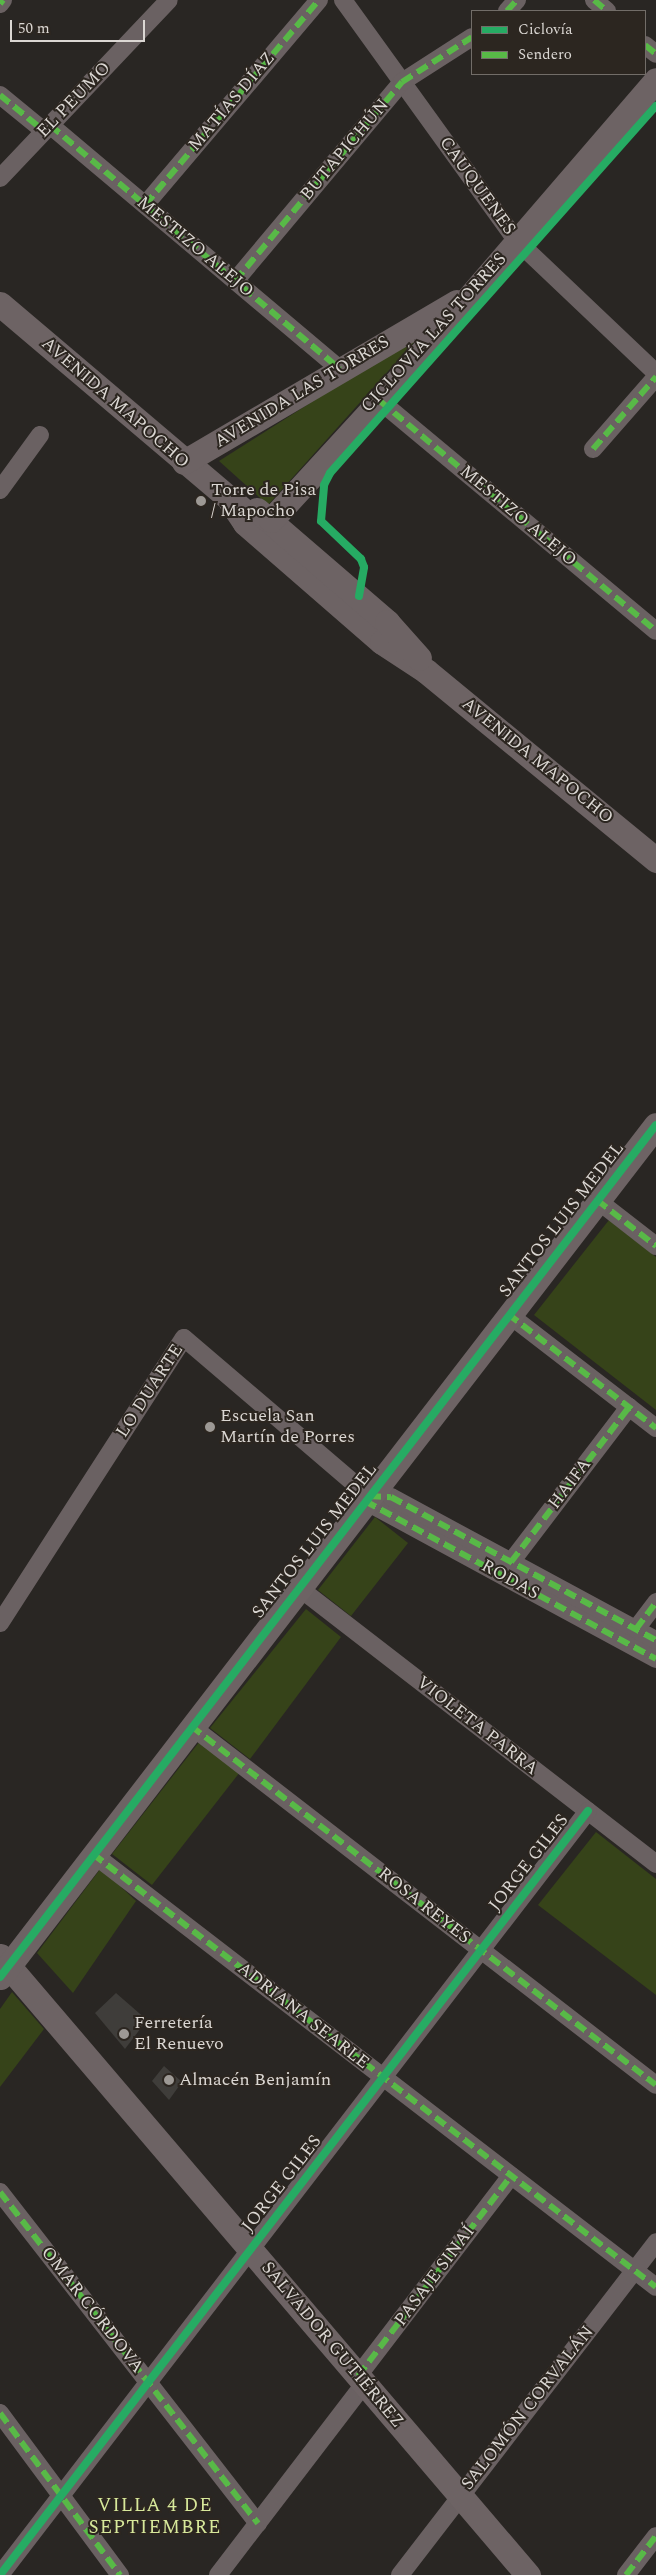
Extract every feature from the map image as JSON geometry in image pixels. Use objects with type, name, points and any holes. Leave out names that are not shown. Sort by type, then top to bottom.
[{"type":"main road","name":"AVENIDA LAS TORRES","points":[[272,520],[380,401],[656,80]]},
{"type":"main road","name":"AVENIDA LAS TORRES","points":[[184,462],[472,293]]},
{"type":"main road","name":"AVENIDA MAPOCHO","points":[[0,304],[231,502],[245,523],[382,642],[426,671],[653,855]]},
{"type":"main road","name":"AVENIDA MAPOCHO","points":[[231,502],[254,508],[272,520],[401,635],[426,671]]},
{"type":"main road","name":"SANTOS LUIS MEDEL","points":[[3,1966],[93,1854],[596,1200],[656,1125]]},
{"type":"main road","name":"SALVADOR GUTIÉRREZ","points":[[3,1966],[251,2249],[528,2575]]},
{"type":"street","points":[[0,4],[3,0]]},
{"type":"street","name":"EL PEUMO","points":[[0,178],[169,0]]},
{"type":"street","name":"MATÍAS DÍAZ","points":[[145,205],[319,0]]},
{"type":"street","name":"CAUQUENES","points":[[343,0],[517,241],[656,374]]},
{"type":"street","points":[[508,10],[517,0]]},
{"type":"street","points":[[594,0],[606,10]]},
{"type":"street","name":"BUTAPICHÚN","points":[[235,281],[402,82],[471,38]]},
{"type":"street","points":[[646,45],[656,54]]},
{"type":"street","name":"MESTIZO ALEJO","points":[[0,95],[47,128],[145,205],[340,369]]},
{"type":"street","points":[[593,449],[656,377]]},
{"type":"street","name":"MESTIZO ALEJO","points":[[380,401],[656,632]]},
{"type":"street","points":[[0,490],[40,435]]},
{"type":"street","points":[[596,1200],[656,1246]]},
{"type":"street","points":[[508,1314],[656,1428]]},
{"type":"street","name":"LO DUARTE","points":[[0,1623],[184,1338],[367,1498]]},
{"type":"street","name":"HAIFA","points":[[511,1562],[629,1407]]},
{"type":"street","name":"RODAS","points":[[367,1498],[391,1498],[656,1640]]},
{"type":"street","name":"RODAS","points":[[367,1498],[656,1659]]},
{"type":"street","name":"VIOLETA PARRA","points":[[298,1588],[588,1811],[654,1859]]},
{"type":"street","points":[[636,1629],[656,1602]]},
{"type":"street","name":"ROSA REYES","points":[[191,1726],[656,2085]]},
{"type":"street","name":"JORGE GILES","points":[[0,2575],[588,1811]]},
{"type":"street","name":"ADRIANA SEARLE","points":[[93,1854],[656,2288]]},
{"type":"street","name":"PASAJE SINAÍ","points":[[218,2575],[511,2176]]},
{"type":"street","name":"OMAR CÓRDOVA","points":[[0,2192],[258,2522]]},
{"type":"street","name":"SALOMÓN CORVALÁN","points":[[400,2575],[656,2242]]},
{"type":"street","points":[[0,2413],[120,2575]]},
{"type":"street","points":[[626,2575],[656,2536]]},
{"type":"green space","points":[[425,330],[268,505],[219,461]]},
{"type":"green space","points":[[609,1220],[656,1257],[656,1410],[534,1315]]},
{"type":"green space","points":[[375,1517],[408,1543],[351,1616],[318,1590]]},
{"type":"green space","points":[[306,1609],[341,1637],[250,1759],[210,1728]]},
{"type":"green space","points":[[200,1741],[240,1772],[152,1885],[112,1854]]},
{"type":"green space","points":[[596,1832],[656,1879],[656,1995],[538,1905]]},
{"type":"green space","points":[[101,1868],[136,1901],[73,1993],[37,1953]]},
{"type":"green space","points":[[12,1992],[44,2029],[0,2087],[0,2009]]},
{"type":"building","name":"Ferretería El Renuevo","points":[[116,1993],[147,2020],[125,2049],[95,2013]]},
{"type":"building","points":[[164,2066],[182,2082],[169,2100],[152,2081]]},
{"type":"marked path","points":[[0,4],[3,0]]},
{"type":"marked path","points":[[145,205],[319,0]]},
{"type":"marked path","points":[[508,10],[517,0]]},
{"type":"marked path","points":[[594,0],[606,10]]},
{"type":"marked path","points":[[235,281],[402,82],[471,38]]},
{"type":"marked path","points":[[646,46],[656,54]]},
{"type":"marked path","points":[[0,95],[44,131]]},
{"type":"marked path","points":[[50,125],[340,369]]},
{"type":"marked path","points":[[593,449],[656,377]]},
{"type":"marked path","points":[[380,401],[656,631]]},
{"type":"marked path","points":[[597,1200],[656,1246]]},
{"type":"marked path","points":[[508,1314],[656,1428]]},
{"type":"marked path","points":[[511,1562],[629,1407]]},
{"type":"marked path","points":[[369,1496],[391,1497],[656,1640]]},
{"type":"marked path","points":[[365,1501],[656,1659]]},
{"type":"marked path","points":[[636,1629],[656,1602]]},
{"type":"marked path","points":[[191,1726],[656,2085]]},
{"type":"marked path","points":[[93,1854],[656,2287]]},
{"type":"marked path","points":[[358,2376],[511,2176]]},
{"type":"marked path","points":[[0,2192],[258,2523]]},
{"type":"marked path","points":[[0,2413],[120,2575]]},
{"type":"marked path","points":[[626,2575],[656,2536]]},
{"type":"cycle path","name":"CICLOVÍA LAS TORRES","points":[[359,596],[364,567],[361,559],[321,521],[324,485],[330,473],[656,106]]},
{"type":"cycle path","points":[[0,1977],[656,1125]]},
{"type":"cycle path","points":[[0,2575],[588,1811]]},
{"type":"place","name":"Torre de Pisa / Mapocho","points":[[201,501]]},
{"type":"place","name":"Escuela San Martín de Porres","points":[[210,1427]]},
{"type":"place","name":"Ferretería El Renuevo","points":[[124,2034]]},
{"type":"place","name":"Almacén Benjamín","points":[[169,2080]]},
{"type":"district","name":"VILLA 4 DE SEPTIEMBRE","points":[[155,2517]]}]
